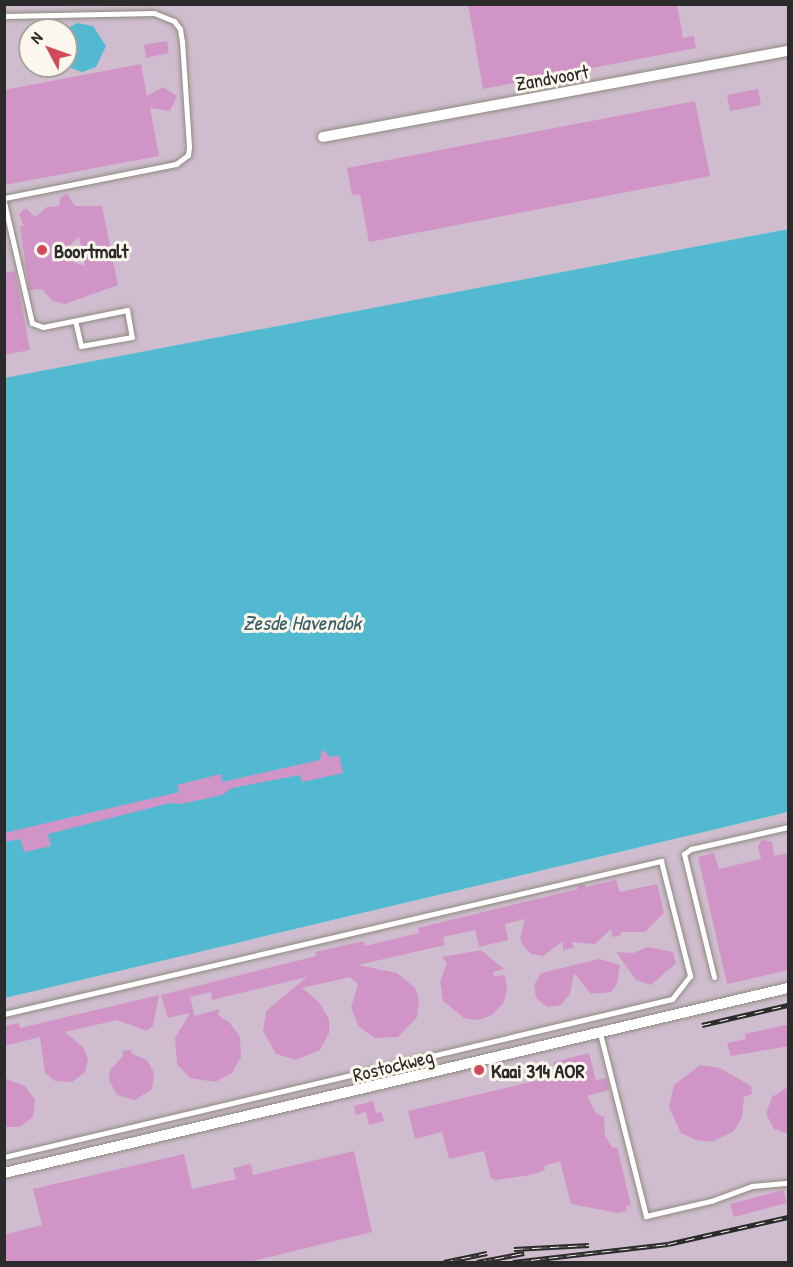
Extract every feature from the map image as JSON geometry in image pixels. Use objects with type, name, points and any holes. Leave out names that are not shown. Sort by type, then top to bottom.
[{"type":"street","name":"Zandvoort","points":[[322,137],[789,51]]},
{"type":"street","name":"Rostockweg","points":[[4,1173],[789,988]]},
{"type":"lane","points":[[4,16],[154,13],[174,21],[180,29],[188,155],[177,164],[4,200],[32,324],[43,327],[128,310],[132,337],[81,346],[75,321]]},
{"type":"lane","points":[[714,977],[684,854],[691,849],[789,827]]},
{"type":"lane","points":[[4,1014],[661,861],[690,976],[672,999],[4,1157]]},
{"type":"lane","points":[[600,1033],[646,1216],[711,1201],[752,1186],[789,1183]]},
{"type":"shaded area","points":[[5,5],[788,5],[788,229],[5,378]]},
{"type":"shaded area","points":[[788,812],[788,1262],[5,1262],[4,998]]},
{"type":"water","points":[[78,23],[93,26],[106,46],[96,67],[82,72],[78,71]]},
{"type":"water","name":"Zesde Havendok","points":[[788,229],[788,812],[5,998],[4,378]]},
{"type":"building","points":[[468,4],[677,4],[683,38],[694,36],[696,48],[483,89]]},
{"type":"building","points":[[167,41],[169,53],[146,58],[144,45]]},
{"type":"building","points":[[141,64],[147,96],[163,87],[177,96],[170,111],[150,108],[159,156],[4,185],[4,90],[78,78],[78,76]]},
{"type":"building","points":[[758,89],[761,105],[730,111],[727,95]]},
{"type":"building","points":[[695,101],[710,176],[369,242],[360,194],[352,195],[347,168]]},
{"type":"building","points":[[67,194],[75,206],[102,206],[118,285],[65,304],[53,301],[42,289],[29,290],[20,226],[24,226],[19,214],[26,208],[35,217],[47,207],[59,206],[61,197]],"holes":[[[79,237],[85,266],[56,256]]]},
{"type":"building","points":[[15,271],[30,350],[4,355],[4,273]]},
{"type":"building","points":[[322,749],[330,757],[339,755],[343,773],[302,782],[300,775],[232,788],[222,795],[181,804],[170,803],[48,834],[51,846],[24,852],[20,839],[4,842],[4,833],[179,792],[177,785],[221,774],[222,782],[320,760]]},
{"type":"building","points":[[762,840],[772,842],[774,856],[789,853],[789,970],[727,984],[698,857],[714,853],[719,869],[761,859],[758,846]]},
{"type":"building","points":[[616,880],[620,892],[657,884],[664,913],[645,932],[620,932],[622,935],[612,937],[611,929],[595,944],[571,942],[574,948],[563,950],[563,941],[543,956],[531,954],[523,945],[520,938],[525,919],[505,924],[508,940],[479,947],[475,930],[443,937],[445,945],[358,965],[397,973],[415,988],[419,999],[417,1017],[398,1037],[375,1038],[359,1027],[351,1008],[358,984],[350,977],[302,988],[319,1002],[329,1019],[329,1033],[320,1050],[295,1060],[276,1054],[263,1031],[266,1011],[307,977],[212,1000],[211,992],[190,997],[195,1016],[220,1009],[218,1015],[229,1022],[240,1037],[241,1057],[232,1073],[215,1082],[190,1078],[177,1064],[175,1038],[190,1013],[168,1018],[161,995],[316,956],[315,952],[364,941],[365,946],[419,933],[418,928],[578,889],[577,886],[584,884],[586,887]]},
{"type":"building","points":[[648,947],[673,952],[676,963],[651,985],[636,980],[616,952],[633,953]]},
{"type":"building","points":[[481,950],[504,969],[493,972],[494,976],[505,975],[507,991],[503,1004],[492,1015],[478,1020],[464,1018],[443,1001],[440,981],[447,963],[442,957]]},
{"type":"building","points":[[599,959],[620,965],[617,984],[611,992],[591,994],[574,973],[570,994],[561,1005],[547,1007],[536,998],[534,985],[541,973]]},
{"type":"building","points":[[159,995],[153,1026],[147,1031],[117,1020],[65,1032],[83,1047],[88,1059],[85,1072],[72,1082],[55,1081],[45,1073],[40,1037],[4,1046],[4,1026],[19,1023],[20,1028]]},
{"type":"building","points":[[789,1026],[789,1046],[731,1056],[727,1043],[746,1039],[745,1034]]},
{"type":"building","points":[[131,1050],[132,1054],[147,1060],[154,1073],[152,1089],[135,1100],[117,1095],[109,1080],[110,1070],[123,1056],[123,1051]]},
{"type":"building","points":[[589,1053],[596,1080],[606,1078],[609,1090],[587,1096],[596,1113],[604,1117],[605,1136],[613,1148],[617,1147],[631,1205],[626,1206],[627,1211],[618,1213],[571,1204],[560,1161],[544,1166],[545,1170],[530,1175],[496,1180],[491,1178],[484,1151],[449,1159],[442,1132],[415,1139],[408,1111],[556,1076],[553,1062]]},
{"type":"building","points":[[700,1065],[720,1068],[751,1086],[752,1094],[744,1097],[742,1117],[734,1131],[712,1142],[696,1140],[681,1133],[669,1107],[674,1085]]},
{"type":"building","points":[[4,1078],[25,1086],[35,1100],[33,1117],[20,1127],[4,1127]]},
{"type":"building","points":[[786,1088],[789,1089],[789,1134],[774,1129],[766,1114],[772,1097]]},
{"type":"building","points":[[373,1101],[376,1113],[381,1112],[384,1121],[369,1125],[366,1112],[356,1115],[354,1106]]},
{"type":"building","points":[[354,1151],[372,1232],[245,1263],[4,1263],[4,1235],[42,1225],[33,1189],[184,1154],[192,1189],[236,1179],[233,1168],[251,1164],[253,1175]]},
{"type":"building","points":[[783,1190],[787,1203],[734,1217],[730,1204]]},
{"type":"railway","points":[[702,1025],[788,1005]]},
{"type":"railway","points":[[513,1262],[668,1244],[788,1217]]},
{"type":"railway","points":[[514,1249],[589,1245]]},
{"type":"railway","points":[[444,1262],[487,1253]]},
{"type":"railway","points":[[477,1262],[524,1253]]},
{"type":"place","name":"Boortmalt","points":[[42,250]]},
{"type":"place","name":"Kaai 314 AOR","points":[[479,1070]]}]
